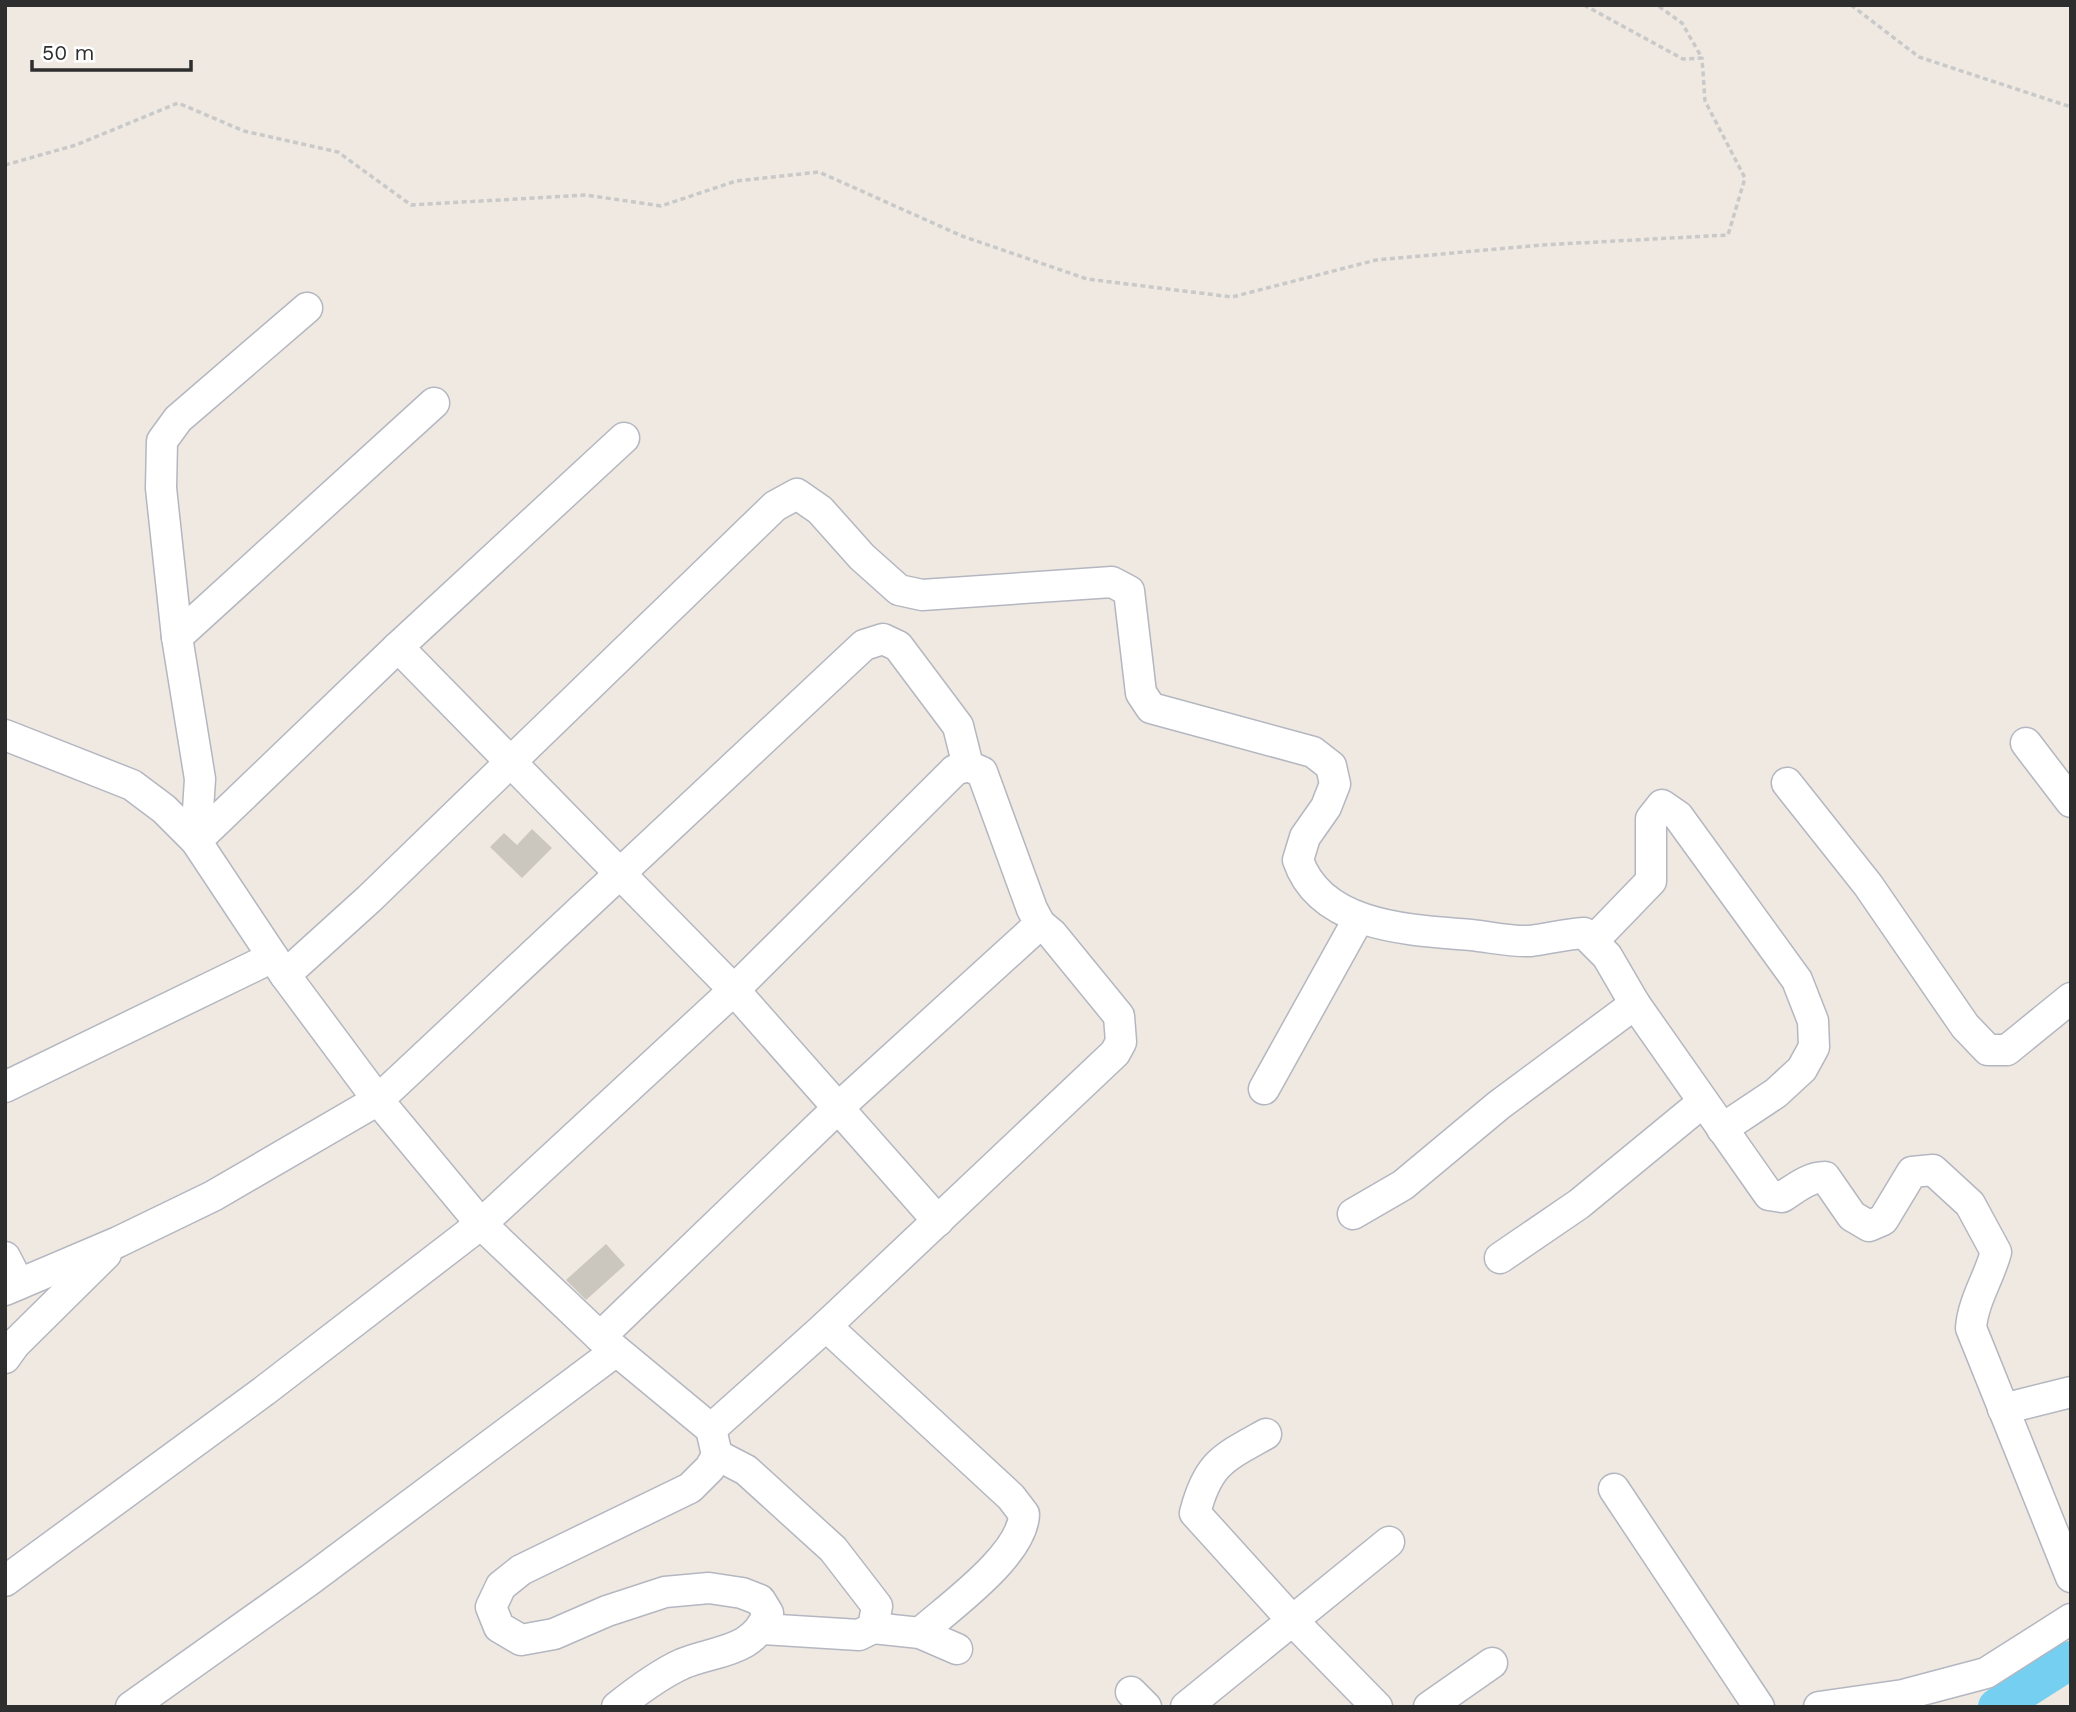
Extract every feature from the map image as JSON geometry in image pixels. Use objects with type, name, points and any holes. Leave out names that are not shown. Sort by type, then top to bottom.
[{"type":"street","points":[[196,841],[200,779],[177,637],[161,488],[162,441],[178,419],[307,308]]},
{"type":"street","points":[[177,637],[434,403]]},
{"type":"street","points":[[196,841],[398,647],[624,438]]},
{"type":"street","points":[[5,1087],[279,966],[369,899],[775,506],[797,494],[820,510],[862,557],[899,590],[940,594],[1112,582],[1129,591],[1141,693],[1151,708],[1313,752],[1331,766],[1335,784],[1332,796],[1306,837],[1297,860],[1309,883],[1317,891],[1359,918],[1404,929],[1529,941],[1584,933],[1594,940],[1635,1004],[1769,1195],[1782,1197],[1816,1177],[1825,1177],[1853,1216],[1869,1226],[1883,1220],[1912,1172],[1933,1170],[1970,1204],[1996,1252],[1989,1275],[1972,1310],[1971,1328],[2071,1577]]},
{"type":"street","points":[[5,1257],[12,1287],[118,1242],[213,1196],[378,1100],[864,645],[883,639],[898,646],[957,726],[968,766]]},
{"type":"street","points":[[398,647],[618,874],[734,989],[938,1220]]},
{"type":"street","points":[[5,735],[132,785],[164,809],[196,841],[279,966],[378,1100],[481,1224],[714,1442],[833,1549],[875,1600],[878,1613],[873,1628]]},
{"type":"street","points":[[2026,743],[2071,802]]},
{"type":"street","points":[[5,1581],[264,1391],[481,1224],[734,989],[955,770],[968,766],[982,772],[989,785],[1032,909],[1040,924],[1052,934],[1119,1016],[1121,1042],[1115,1053],[826,1326],[714,1442],[710,1468],[690,1488],[521,1570],[501,1586],[491,1608],[499,1628],[521,1640],[554,1634],[607,1611],[665,1592],[709,1588],[743,1593],[760,1600],[768,1613],[762,1629],[742,1645],[682,1664],[642,1687],[617,1707]]},
{"type":"street","points":[[1787,783],[1868,885],[1965,1026],[1988,1050],[2007,1050],[2071,998]]},
{"type":"street","points":[[1594,940],[1651,881],[1651,819],[1662,805],[1678,816],[1797,980],[1813,1021],[1814,1047],[1802,1069],[1776,1093],[1722,1129]]},
{"type":"street","points":[[1264,1089],[1359,918]]},
{"type":"street","points":[[131,1707],[322,1571],[608,1344],[839,1107],[1040,924]]},
{"type":"street","points":[[1353,1214],[1404,1185],[1499,1105],[1635,1004]]},
{"type":"street","points":[[1500,1258],[1579,1204],[1703,1102]]},
{"type":"street","points":[[5,1358],[15,1344],[118,1242]]},
{"type":"street","points":[[826,1326],[1011,1497],[1024,1514],[1022,1531],[1007,1553],[920,1633]]},
{"type":"street","points":[[2003,1409],[2071,1392]]},
{"type":"street","points":[[1266,1434],[1219,1461],[1202,1487],[1195,1513],[1291,1619],[1377,1707]]},
{"type":"street","points":[[1614,1489],[1759,1707]]},
{"type":"street","points":[[1186,1707],[1291,1619],[1390,1542]]},
{"type":"street","points":[[1819,1707],[1903,1695],[1986,1672],[2071,1619]]},
{"type":"street","points":[[762,1629],[853,1635],[873,1628],[920,1633],[957,1649]]},
{"type":"street","points":[[1429,1707],[1492,1663]]},
{"type":"path","points":[[1584,5],[1683,59],[1702,58]]},
{"type":"path","points":[[5,165],[76,145],[178,103],[244,131],[338,152],[411,205],[586,195],[661,206],[736,181],[819,172],[962,236],[1087,279],[1232,297],[1376,260],[1541,245],[1728,235],[1745,178],[1705,101],[1702,58],[1682,23],[1657,5]]},
{"type":"path","points":[[1851,5],[1919,57],[2071,107]]},
{"type":"building","points":[[532,829],[552,848],[522,878],[490,847],[504,833],[517,845]]},
{"type":"building","points":[[606,1244],[625,1265],[586,1300],[566,1280]]},
{"type":"waterway","points":[[1997,1707],[2071,1660]]}]
